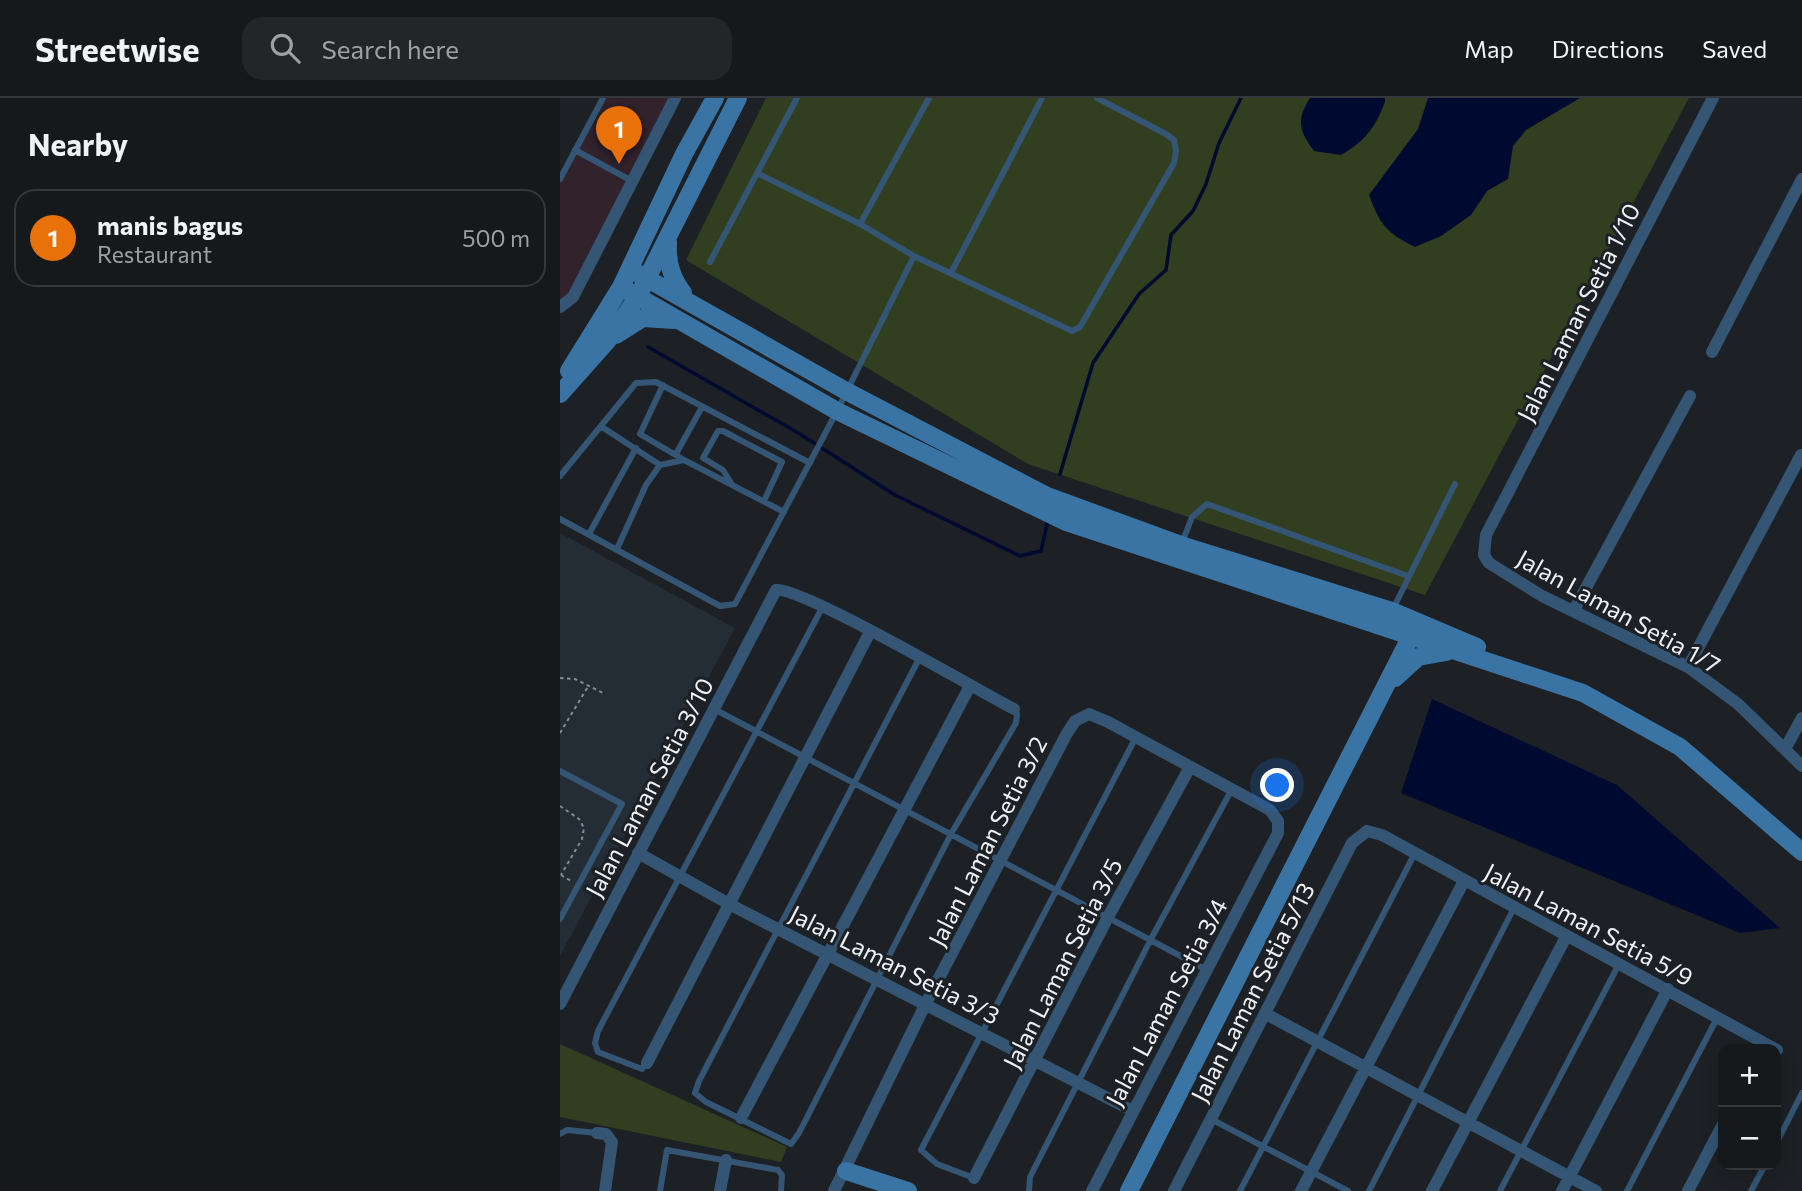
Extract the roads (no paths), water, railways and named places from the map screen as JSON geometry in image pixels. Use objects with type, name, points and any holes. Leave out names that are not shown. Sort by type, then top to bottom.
[{"type":"street","points":[[560,307],[573,297],[675,98]]},
{"type":"street","points":[[560,386],[621,287],[684,155],[715,98]]},
{"type":"street","points":[[560,394],[608,340],[638,296],[738,98]]},
{"type":"street","name":"Jalan Laman Setia 1/10","points":[[1483,546],[1486,535],[1713,98]]},
{"type":"street","points":[[1712,352],[1802,179]]},
{"type":"street","points":[[668,234],[667,258],[673,279],[687,298]]},
{"type":"street","points":[[630,269],[687,298],[846,391],[1047,496],[1181,545],[1392,611],[1414,630],[1460,652],[1583,693],[1636,720],[1680,747],[1802,852]]},
{"type":"street","points":[[621,287],[837,411],[1066,522],[1478,648],[1587,686],[1685,740],[1802,841]]},
{"type":"street","points":[[608,340],[632,324],[655,317],[679,321],[700,330]]},
{"type":"street","points":[[1574,610],[1690,396]]},
{"type":"street","points":[[1688,667],[1801,456]]},
{"type":"street","name":"Jalan Laman Setia 1/7","points":[[1483,546],[1489,563],[1542,596],[1688,667],[1738,704],[1802,766]]},
{"type":"street","name":"Jalan Laman Setia 3/10","points":[[560,1004],[776,590],[785,589],[823,606]]},
{"type":"street","points":[[823,606],[1014,709]]},
{"type":"street","points":[[1129,1191],[1414,630]]},
{"type":"street","points":[[647,1063],[870,632]]},
{"type":"street","points":[[1384,691],[1418,657],[1433,653],[1460,652]]},
{"type":"street","points":[[741,1118],[970,686]]},
{"type":"street","name":"Jalan Laman Setia 3/2","points":[[834,1191],[926,1003],[1075,721],[1088,714],[1136,737]]},
{"type":"street","points":[[1786,749],[1802,718]]},
{"type":"street","points":[[1136,737],[1232,789]]},
{"type":"street","name":"Jalan Laman Setia 3/5","points":[[974,1178],[1108,917],[1190,767]]},
{"type":"street","name":"Jalan Laman Setia 3/4","points":[[1092,1191],[1278,833],[1278,821],[1270,810],[1232,789]]},
{"type":"street","name":"Jalan Laman Setia 5/13","points":[[1174,1191],[1352,843],[1367,831],[1382,835]]},
{"type":"street","name":"Jalan Laman Setia 5/9","points":[[1382,835],[1566,937],[1718,1016],[1764,1044]]},
{"type":"street","name":"Jalan Laman Setia 3/3","points":[[638,853],[731,905],[1133,1111]]},
{"type":"street","points":[[1301,1191],[1464,881]]},
{"type":"street","points":[[1432,1191],[1566,937]]},
{"type":"street","points":[[1562,1191],[1668,989]]},
{"type":"street","points":[[1266,1014],[1596,1191]]},
{"type":"street","points":[[597,1133],[606,1134],[612,1142],[605,1191]]},
{"type":"street","points":[[1688,1191],[1718,1134]]},
{"type":"street","points":[[720,1191],[726,1160]]},
{"type":"street","points":[[846,1171],[908,1191]]},
{"type":"lane","points":[[561,174],[603,98]]},
{"type":"lane","points":[[710,262],[797,98]]},
{"type":"lane","points":[[860,224],[929,98]]},
{"type":"lane","points":[[951,273],[1042,98]]},
{"type":"lane","points":[[757,173],[860,224],[914,256],[1072,331],[1080,327],[1174,163],[1176,151],[1174,140],[1166,134],[1097,98]]},
{"type":"lane","points":[[575,150],[632,181]]},
{"type":"lane","points":[[560,519],[720,606],[729,607],[735,604],[823,439],[914,256]]},
{"type":"lane","points":[[560,477],[636,383],[645,380],[663,385],[810,464]]},
{"type":"lane","points":[[663,385],[640,434],[784,512]]},
{"type":"lane","points":[[676,454],[702,407]]},
{"type":"lane","points":[[602,427],[660,465]]},
{"type":"lane","points":[[732,485],[723,470],[703,458],[715,433],[723,431],[783,464],[764,501]]},
{"type":"lane","points":[[751,432],[756,449]]},
{"type":"lane","points":[[589,534],[636,448]]},
{"type":"lane","points":[[617,549],[646,485],[660,465],[684,460]]},
{"type":"lane","points":[[1392,611],[1455,484]]},
{"type":"lane","points":[[1181,545],[1192,517],[1207,504],[1408,576]]},
{"type":"lane","points":[[647,1063],[642,1069],[629,1065],[598,1052],[594,1044],[823,606]]},
{"type":"lane","points":[[920,657],[695,1093],[791,1143],[805,1123],[951,834],[1016,723],[1014,709]]},
{"type":"lane","points":[[714,709],[1207,970]]},
{"type":"lane","points":[[974,1178],[937,1164],[921,1150],[980,1031],[1136,737]]},
{"type":"lane","points":[[560,771],[622,804],[560,919]]},
{"type":"lane","points":[[1029,1191],[1030,1177],[1151,939],[1232,789]]},
{"type":"lane","points":[[1240,1191],[1415,853]]},
{"type":"lane","points":[[1369,1191],[1514,908]]},
{"type":"lane","points":[[1500,1191],[1619,964]]},
{"type":"lane","points":[[1627,1191],[1718,1016]]},
{"type":"lane","points":[[1781,1134],[1802,1093]]},
{"type":"lane","points":[[1211,1119],[1348,1191]]},
{"type":"lane","points":[[560,1134],[567,1130],[597,1133]]},
{"type":"lane","points":[[660,1191],[667,1150],[778,1170],[782,1175],[781,1191]]},
{"type":"lane","points":[[1751,1191],[1762,1170]]},
{"type":"water","points":[[1310,98],[1385,98],[1385,102],[1368,133],[1341,155],[1314,151],[1305,137],[1301,119]]},
{"type":"water","points":[[1428,98],[1580,98],[1526,130],[1513,146],[1508,179],[1487,191],[1471,215],[1441,236],[1415,247],[1386,227],[1369,195],[1418,129]]},
{"type":"water","points":[[1432,699],[1617,785],[1780,928],[1740,933],[1401,793]]},
{"type":"waterway","points":[[1060,474],[1093,363],[1139,294],[1166,270],[1171,235],[1193,211],[1206,184],[1219,143],[1241,98]]},
{"type":"waterway","points":[[648,347],[800,434],[895,495],[1020,556],[1041,551],[1048,520]]},
{"type":"place","name":"manis bagus","points":[[619,164]]}]
